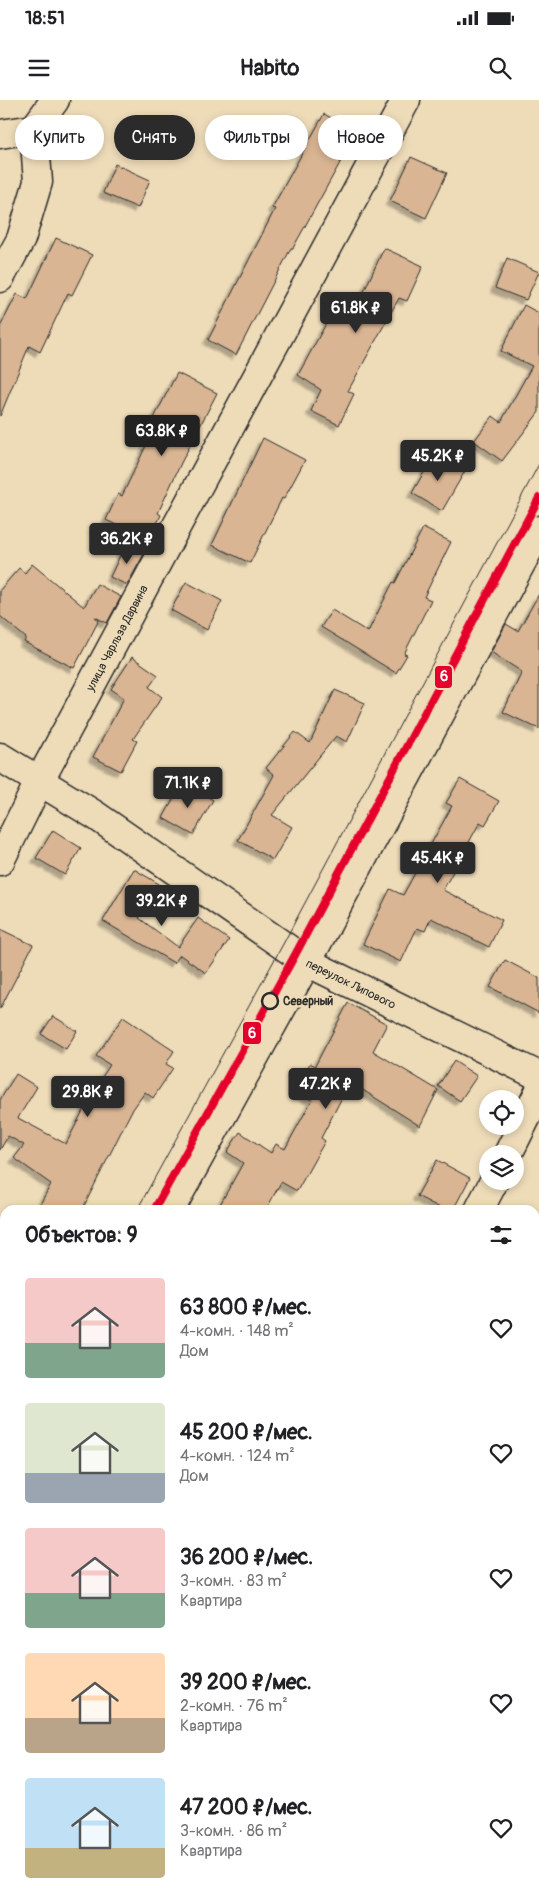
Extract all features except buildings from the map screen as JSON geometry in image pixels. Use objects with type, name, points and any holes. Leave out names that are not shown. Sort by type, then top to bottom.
[{"type":"lane","points":[[44,115],[55,100]]},
{"type":"lane","name":"улица Чарльза Дарвина","points":[[0,861],[40,780],[406,100]]},
{"type":"lane","points":[[0,134],[15,131]]},
{"type":"lane","points":[[0,278],[22,238],[38,182],[36,160]]},
{"type":"lane","points":[[173,1205],[539,530]]},
{"type":"lane","name":"переулок Липового","points":[[0,757],[95,815],[306,962],[539,1076]]},
{"type":"lane","points":[[512,1145],[539,1092]]},
{"type":"lane","points":[[482,1205],[489,1190]]},
{"type":"tram line","points":[[140,1205],[282,946],[539,464]]},
{"type":"transit line","name":"6","points":[[157,1205],[295,955],[539,498]]},
{"type":"place","name":"Северный","points":[[270,1001]]}]
